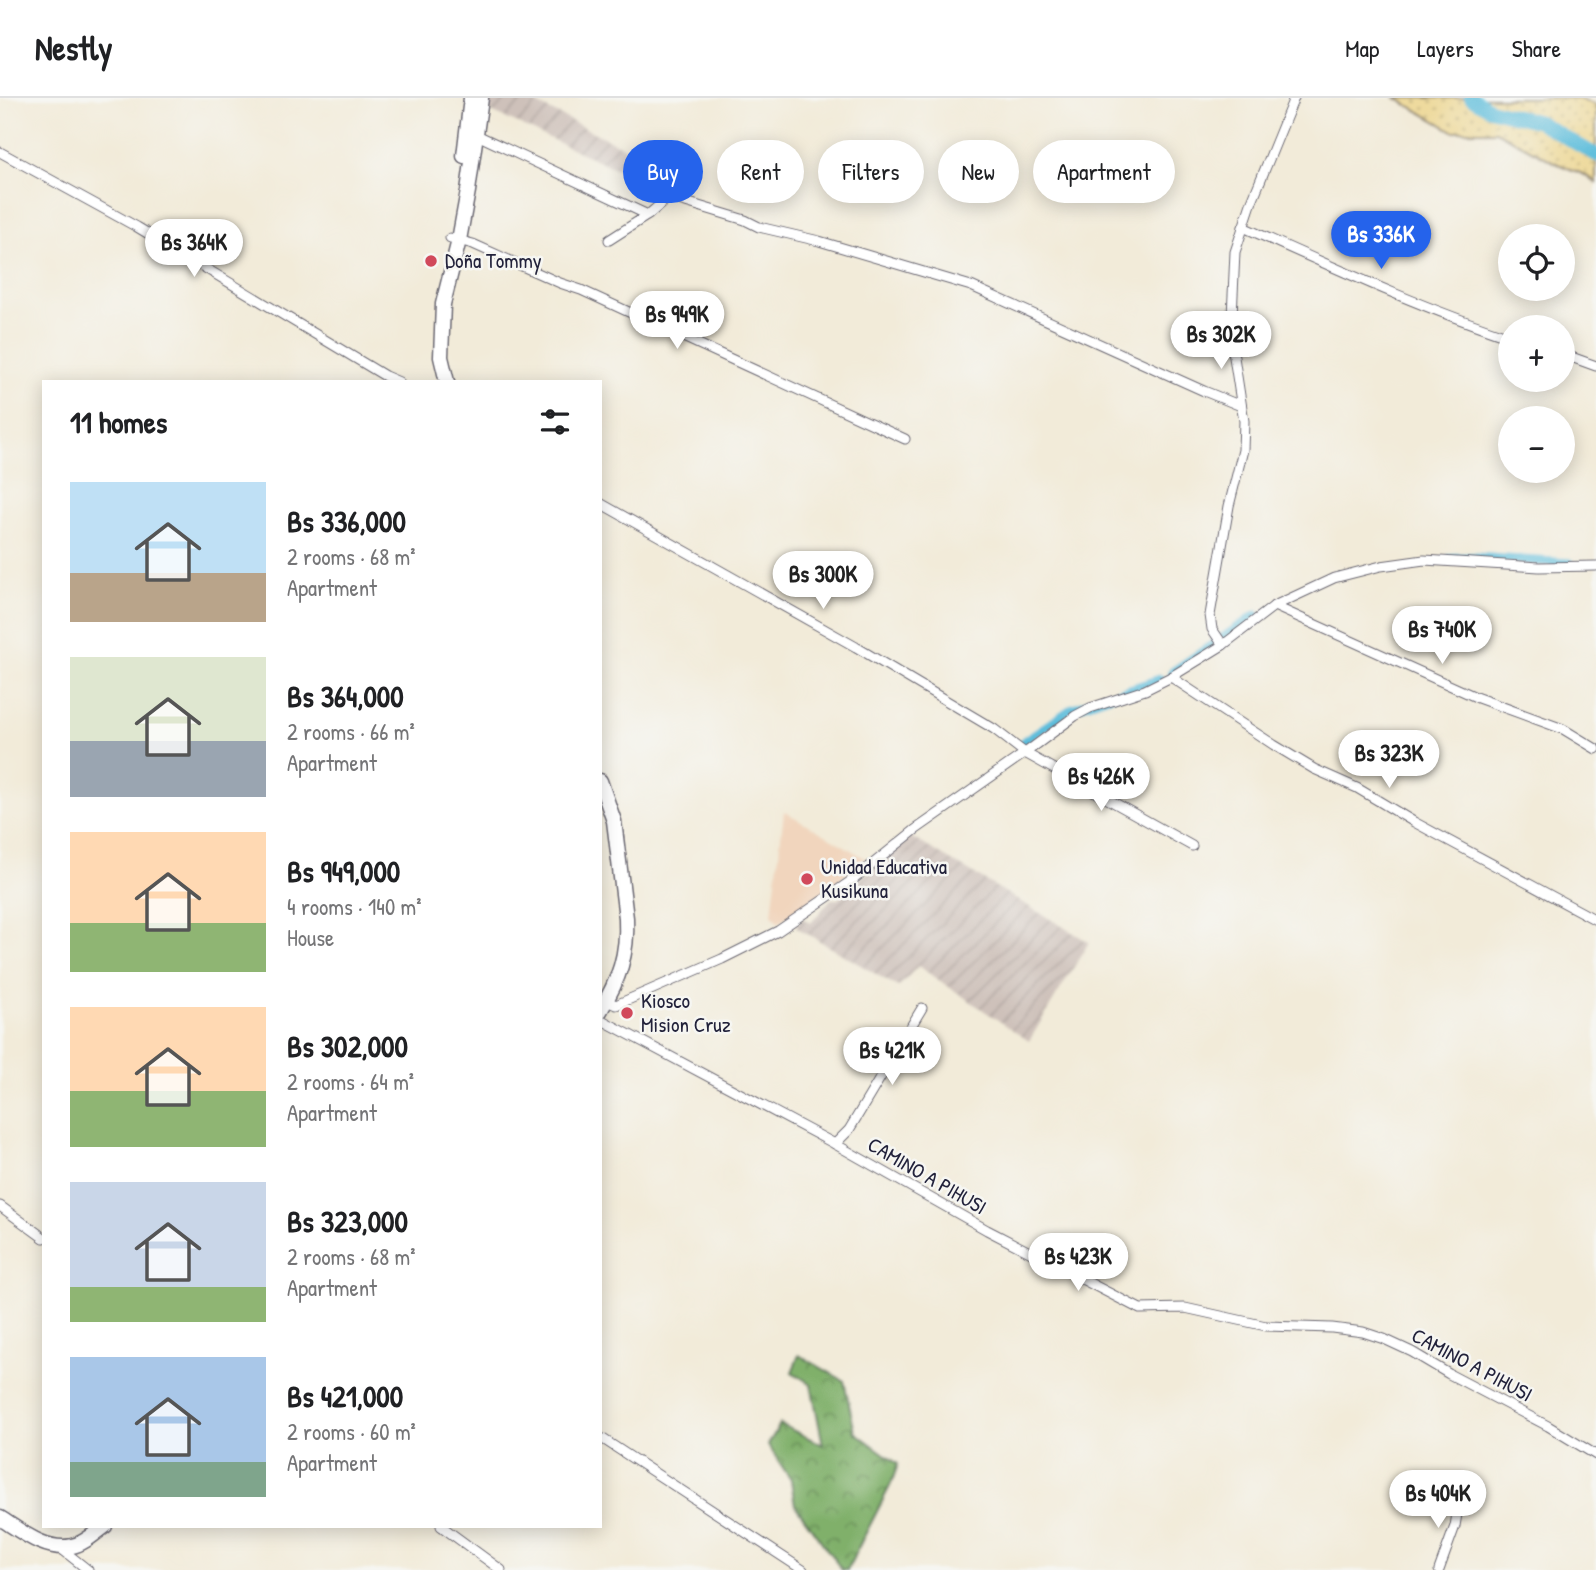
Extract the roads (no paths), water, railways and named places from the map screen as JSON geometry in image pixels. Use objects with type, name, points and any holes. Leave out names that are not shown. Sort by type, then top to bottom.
[{"type":"main road","points":[[471,98],[472,135]]},
{"type":"main road","points":[[447,380],[441,357],[443,304],[455,239],[461,180],[481,98]]},
{"type":"main road","points":[[438,380],[433,358],[434,305],[455,239]]},
{"type":"main road","points":[[602,787],[614,821],[627,925],[622,963],[602,1001]]},
{"type":"main road","points":[[602,816],[617,927],[615,956],[602,1001]]},
{"type":"main road","points":[[0,1518],[38,1541],[59,1547],[81,1543],[103,1528]]},
{"type":"street","points":[[1223,645],[1212,629],[1210,615],[1229,506],[1243,450],[1244,421],[1231,338],[1235,252],[1294,98]]},
{"type":"street","points":[[472,135],[648,215]]},
{"type":"street","points":[[0,152],[137,228],[394,380]]},
{"type":"street","points":[[609,240],[648,215],[668,197],[745,220],[759,227],[819,241],[971,286],[1241,406]]},
{"type":"street","points":[[1242,228],[1377,286],[1498,333]]},
{"type":"street","points":[[455,239],[473,244],[581,290],[905,439]]},
{"type":"street","points":[[1575,358],[1596,366]]},
{"type":"street","points":[[602,504],[856,647],[994,729],[1025,753],[1192,846]]},
{"type":"street","points":[[602,1001],[616,1005],[722,959],[778,931],[854,879],[915,830],[1075,716],[1090,708],[1145,690],[1171,677],[1223,645],[1274,606],[1334,579],[1381,566],[1424,560],[1539,567],[1596,566]]},
{"type":"street","points":[[1274,606],[1478,698],[1563,729],[1596,750]]},
{"type":"street","points":[[1171,677],[1314,769],[1357,788],[1413,822],[1596,920]]},
{"type":"street","points":[[835,1144],[849,1130],[922,1009]]},
{"type":"street","name":"CAMINO A PIHUSI","points":[[602,1020],[835,1144],[987,1230],[1140,1309],[1185,1308],[1266,1326],[1363,1332],[1412,1352],[1596,1455]]},
{"type":"street","points":[[0,1206],[42,1237]]},
{"type":"street","points":[[602,1438],[803,1570]]},
{"type":"street","points":[[1439,1570],[1455,1526],[1460,1496]]},
{"type":"street","points":[[444,1528],[501,1570]]},
{"type":"street","points":[[59,1547],[88,1570]]},
{"type":"waterway","points":[[1471,98],[1490,109],[1539,122],[1596,155]]},
{"type":"waterway","points":[[1451,558],[1570,563]]},
{"type":"waterway","points":[[1172,672],[1256,615]]},
{"type":"waterway","points":[[1024,741],[1073,708],[1160,679]]},
{"type":"place","name":"Doña Tommy","points":[[431,261]]},
{"type":"place","name":"Unidad Educativa Kusikuna","points":[[807,879]]},
{"type":"place","name":"Kiosco Mision Cruz","points":[[627,1013]]}]
